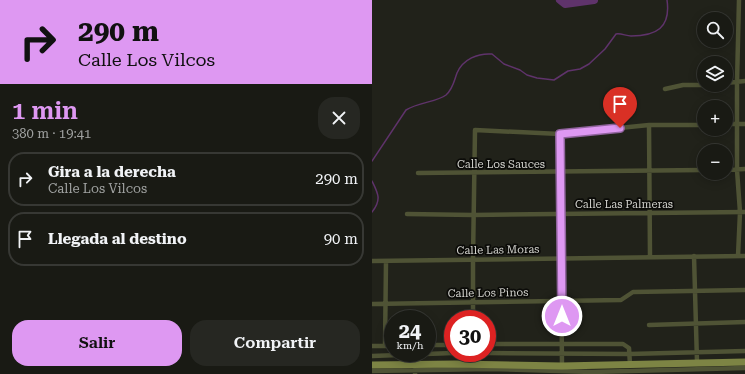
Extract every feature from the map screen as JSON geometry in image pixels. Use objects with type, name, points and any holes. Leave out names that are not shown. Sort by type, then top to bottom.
[{"type":"main road","points":[[372,365],[416,370],[474,364],[490,369],[540,370],[562,366],[630,365],[663,369],[697,362],[733,365],[745,362]]},
{"type":"street","points":[[738,256],[742,212],[737,170],[739,0]]},
{"type":"street","points":[[739,37],[745,37]]},
{"type":"street","points":[[733,82],[745,81]]},
{"type":"street","points":[[665,89],[684,85],[697,85]]},
{"type":"street","points":[[733,124],[745,124]]},
{"type":"street","points":[[473,310],[475,130],[560,134],[650,125],[697,125]]},
{"type":"street","points":[[650,125],[650,257]]},
{"type":"street","points":[[560,134],[562,214],[562,366]]},
{"type":"street","points":[[733,170],[745,169]]},
{"type":"street","name":"Calle Los Sauces","points":[[418,173],[561,173],[697,170]]},
{"type":"street","name":"Calle Las Palmeras","points":[[407,214],[473,215],[742,212]]},
{"type":"street","points":[[694,256],[697,362]]},
{"type":"street","name":"Calle Las Moras","points":[[372,261],[745,256]]},
{"type":"street","points":[[386,261],[386,310]]},
{"type":"street","name":"Calle Los Pinos","points":[[372,304],[621,300],[633,292],[745,290]]},
{"type":"street","points":[[649,325],[745,322]]},
{"type":"street","points":[[496,344],[623,344],[628,348],[630,354],[630,365]]},
{"type":"street","points":[[372,346],[384,346]]},
{"type":"street","points":[[496,353],[630,354],[745,351]]},
{"type":"street","points":[[372,356],[384,355]]},
{"type":"street","points":[[733,365],[733,374]]},
{"type":"street","points":[[540,370],[592,373],[733,365],[745,368]]},
{"type":"street","points":[[372,371],[490,369]]},
{"type":"waterway","points":[[560,0],[565,4],[594,0]]},
{"type":"waterway","points":[[372,161],[406,110],[446,95],[452,88],[460,68],[472,58],[492,54],[504,64],[520,70],[527,75],[554,80],[568,71],[580,69],[589,64],[605,49],[616,34],[640,36],[654,32],[660,28],[664,24],[667,17],[667,0]]},
{"type":"waterway","points":[[372,181],[378,196],[377,204],[372,212]]},
{"type":"route","points":[[562,316],[560,134],[575,131],[620,128]]}]
